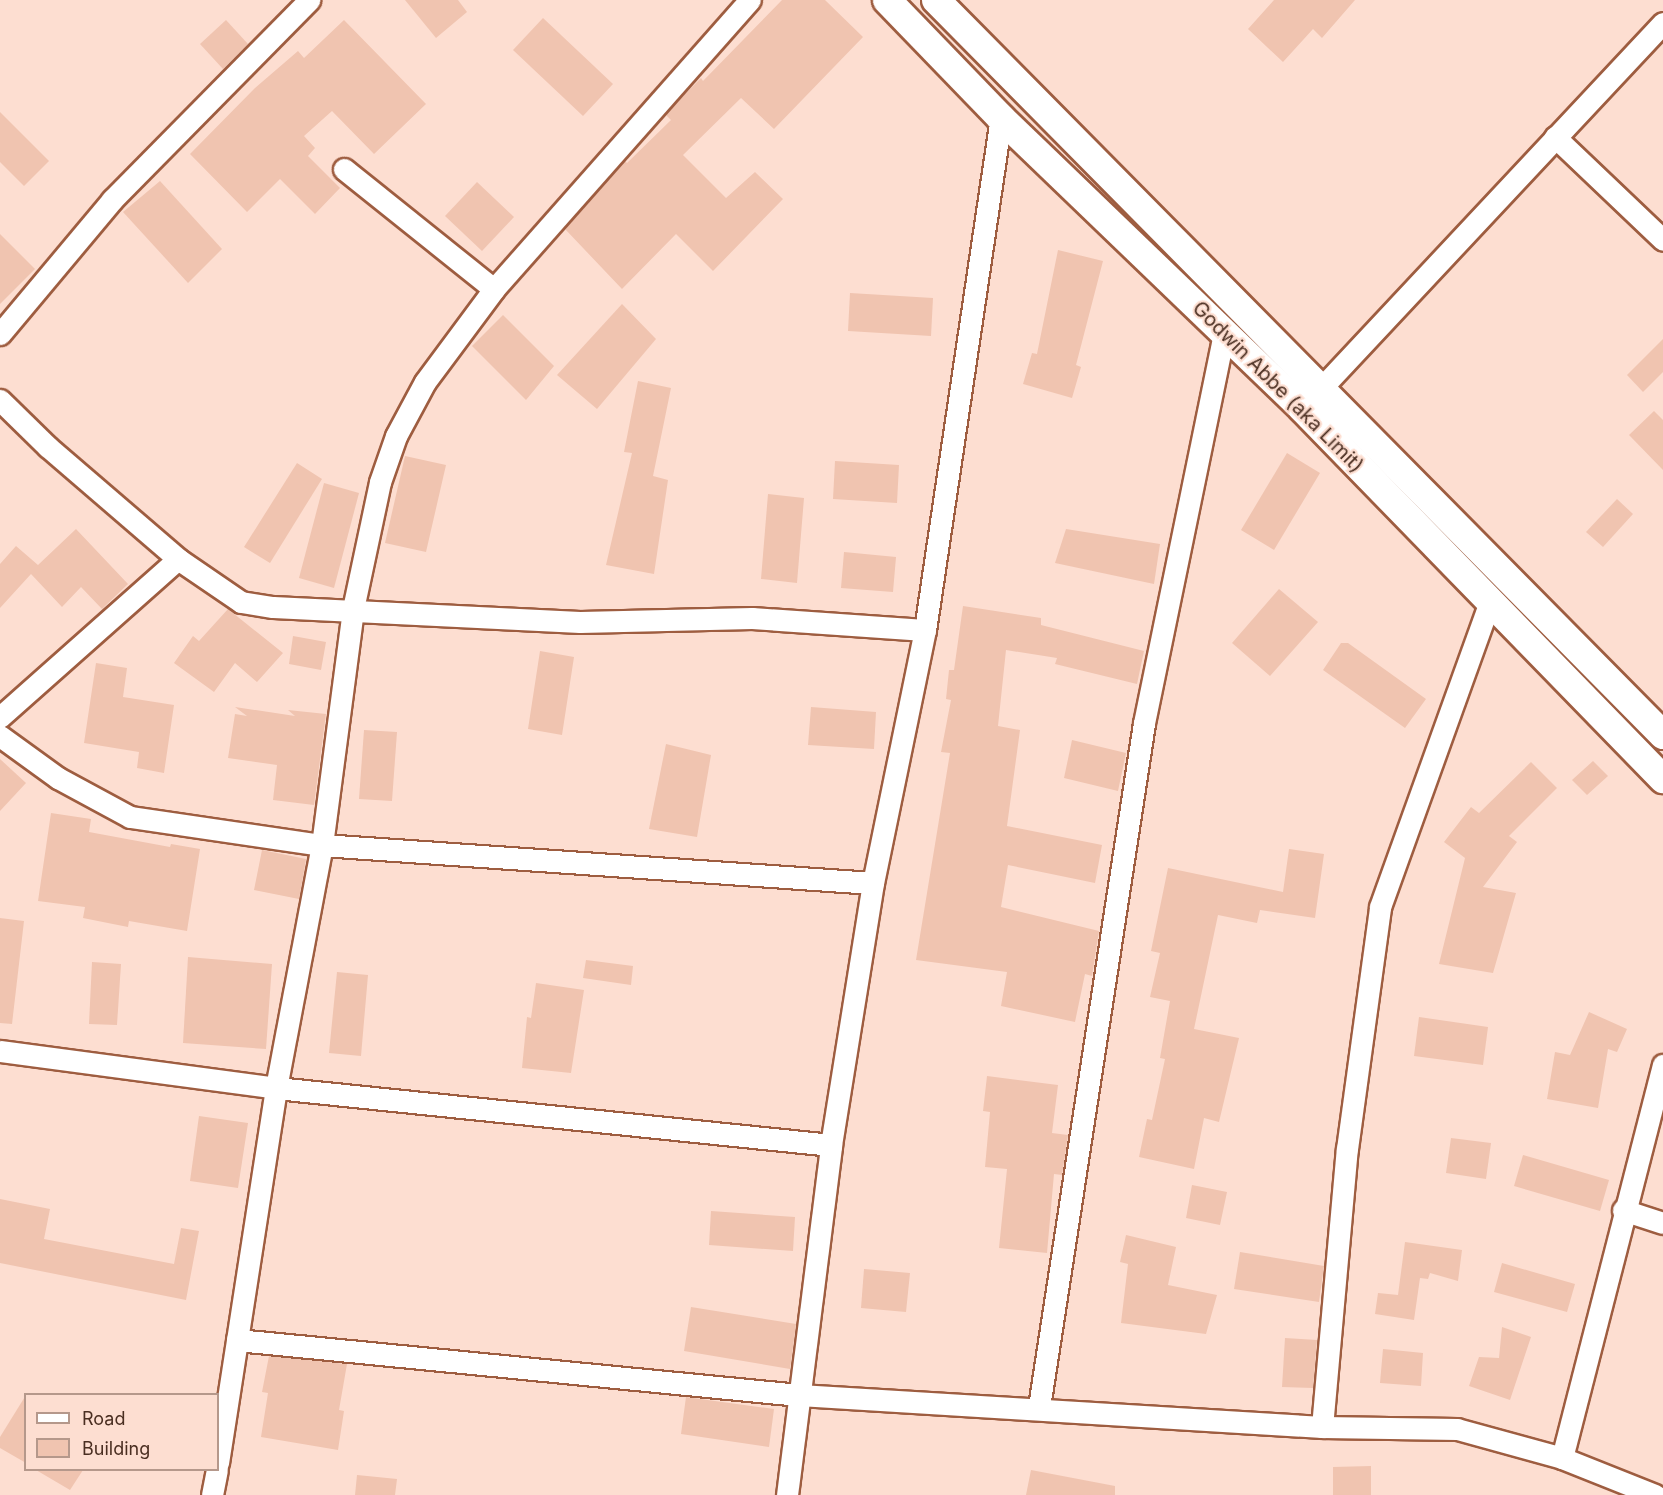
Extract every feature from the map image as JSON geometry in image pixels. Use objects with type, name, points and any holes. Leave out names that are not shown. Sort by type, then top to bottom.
[{"type":"street","points":[[0,334],[112,200],[309,0]]},
{"type":"street","points":[[219,1457],[276,1088],[322,845],[353,609],[380,482],[396,436],[425,382],[494,288],[750,0]]},
{"type":"street","name":"Godwin Abbe (aka Limit)","points":[[887,0],[1001,118],[1302,408],[1663,779]]},
{"type":"street","name":"Godwin Abbe (aka Limit)","points":[[936,0],[1663,735]]},
{"type":"street","points":[[1302,408],[1663,23]]},
{"type":"street","points":[[787,1495],[831,1144],[873,884],[925,630],[1001,118]]},
{"type":"street","points":[[1555,137],[1663,240]]},
{"type":"street","points":[[1048,161],[1071,138]]},
{"type":"street","points":[[344,169],[494,288]]},
{"type":"street","points":[[1039,1407],[1144,723],[1224,333]]},
{"type":"street","points":[[0,400],[48,447],[178,559],[241,602],[273,607],[353,609],[580,622],[752,618],[925,630]]},
{"type":"street","points":[[2,711],[178,559]]},
{"type":"street","points":[[1322,1427],[1347,1149],[1380,907],[1490,602]]},
{"type":"street","points":[[0,736],[58,778],[130,817],[322,845],[873,884]]},
{"type":"street","points":[[0,1051],[276,1088],[831,1144]]},
{"type":"street","points":[[1562,1458],[1623,1210],[1663,1065]]},
{"type":"street","points":[[1623,1210],[1663,1223]]},
{"type":"street","points":[[237,1340],[799,1395],[1039,1407],[1322,1427],[1457,1429],[1562,1458],[1655,1495]]},
{"type":"street","points":[[212,1495],[216,1471]]},
{"type":"building","points":[[405,0],[458,0],[467,12],[436,38]]},
{"type":"building","points":[[782,0],[825,0],[863,37],[774,129],[741,98],[683,155],[726,198],[755,172],[783,199],[713,271],[676,234],[622,289],[565,229],[625,161],[627,163],[671,120],[666,115],[677,102],[701,78],[703,81]]},
{"type":"building","points":[[1274,0],[1355,0],[1322,38],[1313,29],[1283,62],[1248,29]]},
{"type":"building","points":[[543,18],[613,84],[583,116],[513,50]]},
{"type":"building","points":[[226,20],[248,44],[223,69],[200,44]]},
{"type":"building","points":[[344,20],[426,104],[374,154],[332,111],[304,136],[315,148],[308,156],[340,188],[315,214],[280,179],[247,212],[190,154],[255,88],[298,51],[304,58]]},
{"type":"building","points":[[0,112],[49,161],[24,186],[0,162]]},
{"type":"building","points":[[160,181],[222,249],[188,283],[123,212]]},
{"type":"building","points":[[477,182],[514,217],[482,251],[445,216]]},
{"type":"building","points":[[0,234],[35,269],[0,304]]},
{"type":"building","points":[[1058,250],[1103,261],[1076,365],[1081,367],[1072,398],[1023,384],[1032,353],[1037,354]]},
{"type":"building","points":[[850,293],[933,298],[931,336],[848,331]]},
{"type":"building","points":[[622,304],[656,339],[597,409],[557,375]]},
{"type":"building","points":[[503,315],[554,366],[526,400],[472,346]]},
{"type":"building","points":[[1663,339],[1663,372],[1643,392],[1627,375]]},
{"type":"building","points":[[638,381],[671,388],[653,476],[668,480],[654,574],[606,565],[632,453],[624,452]]},
{"type":"building","points":[[1654,411],[1663,420],[1663,470],[1629,435]]},
{"type":"building","points":[[1287,453],[1320,473],[1274,550],[1241,530]]},
{"type":"building","points":[[405,456],[446,465],[426,552],[385,543]]},
{"type":"building","points":[[835,461],[899,465],[897,503],[833,499]]},
{"type":"building","points":[[297,463],[322,479],[270,563],[244,547]]},
{"type":"building","points":[[324,483],[359,493],[334,588],[299,578]]},
{"type":"building","points":[[768,494],[804,498],[797,583],[761,579]]},
{"type":"building","points":[[1617,499],[1633,514],[1603,547],[1586,532]]},
{"type":"building","points":[[76,529],[128,584],[102,609],[81,587],[62,607],[31,574],[0,608],[0,564],[16,546],[38,565]]},
{"type":"building","points":[[1066,529],[1160,544],[1154,584],[1055,563]]},
{"type":"building","points":[[844,552],[896,557],[893,592],[841,588]]},
{"type":"building","points":[[1279,589],[1318,622],[1270,676],[1232,643]]},
{"type":"building","points":[[963,606],[1041,618],[1041,625],[1144,651],[1137,684],[1055,664],[1057,658],[1006,650],[998,726],[1020,730],[1007,826],[1102,845],[1095,883],[1008,865],[1001,907],[1099,931],[1092,976],[1085,974],[1075,1022],[1001,1006],[1007,972],[916,960],[950,753],[941,752],[951,700],[946,699],[949,670],[954,670]]},
{"type":"building","points":[[228,609],[283,653],[257,682],[235,663],[214,692],[174,663],[193,636],[199,641]]},
{"type":"building","points":[[293,636],[326,642],[321,670],[289,664]]},
{"type":"building","points":[[1341,643],[1348,643],[1426,699],[1405,728],[1323,670]]},
{"type":"building","points":[[540,651],[574,657],[562,735],[528,729]]},
{"type":"building","points":[[96,663],[127,668],[123,697],[174,705],[164,773],[137,768],[139,752],[84,743]]},
{"type":"building","points":[[235,707],[295,716],[288,710],[326,714],[314,805],[273,800],[277,765],[228,758],[235,714],[247,716]]},
{"type":"building","points":[[811,707],[876,712],[874,749],[808,745]]},
{"type":"building","points":[[364,730],[397,732],[392,801],[359,799]]},
{"type":"building","points":[[1072,740],[1126,753],[1118,791],[1064,778]]},
{"type":"building","points":[[666,744],[711,755],[697,837],[649,829]]},
{"type":"building","points":[[0,759],[26,783],[0,811]]},
{"type":"building","points":[[1593,761],[1608,776],[1587,795],[1572,780]]},
{"type":"building","points":[[1531,762],[1557,788],[1509,836],[1517,842],[1483,887],[1516,893],[1493,973],[1439,964],[1465,858],[1444,842],[1471,807],[1479,813]]},
{"type":"building","points":[[51,813],[91,819],[89,832],[170,847],[171,844],[200,849],[187,931],[129,921],[128,927],[83,918],[85,907],[38,901]]},
{"type":"building","points":[[1289,849],[1324,854],[1315,918],[1260,910],[1257,923],[1218,915],[1194,1029],[1239,1038],[1219,1122],[1204,1118],[1194,1169],[1139,1157],[1147,1119],[1152,1120],[1165,1059],[1160,1058],[1170,1001],[1150,997],[1160,953],[1151,951],[1168,868],[1283,892]]},
{"type":"building","points":[[262,850],[306,859],[299,899],[254,890]]},
{"type":"building","points":[[0,918],[24,921],[12,1024],[0,1023]]},
{"type":"building","points":[[188,957],[272,964],[266,1049],[183,1043]]},
{"type":"building","points":[[586,960],[633,966],[631,985],[583,978]]},
{"type":"building","points":[[92,962],[121,964],[117,1025],[89,1024]]},
{"type":"building","points":[[337,972],[368,975],[361,1056],[329,1053]]},
{"type":"building","points":[[536,983],[584,990],[571,1073],[522,1068],[527,1017],[531,1018]]},
{"type":"building","points":[[1589,1012],[1627,1029],[1617,1052],[1608,1049],[1598,1108],[1547,1099],[1555,1052],[1570,1055]]},
{"type":"building","points":[[1419,1017],[1488,1027],[1483,1065],[1414,1056]]},
{"type":"building","points":[[987,1076],[1058,1085],[1052,1133],[1068,1135],[1062,1175],[1054,1174],[1047,1253],[999,1248],[1007,1169],[985,1167],[990,1112],[983,1111]]},
{"type":"building","points":[[199,1116],[248,1123],[238,1188],[190,1181]]},
{"type":"building","points":[[1451,1138],[1491,1143],[1486,1179],[1446,1173]]},
{"type":"building","points":[[1523,1155],[1609,1180],[1600,1211],[1514,1186]]},
{"type":"building","points":[[1192,1185],[1227,1192],[1220,1225],[1186,1218]]},
{"type":"building","points":[[0,1199],[50,1209],[44,1239],[174,1264],[181,1228],[199,1231],[186,1300],[0,1263]]},
{"type":"building","points":[[711,1211],[795,1217],[793,1251],[709,1245]]},
{"type":"building","points":[[1126,1235],[1176,1247],[1168,1285],[1217,1295],[1206,1334],[1121,1323],[1128,1264],[1120,1262]]},
{"type":"building","points":[[1405,1242],[1462,1250],[1458,1281],[1430,1273],[1428,1279],[1420,1278],[1414,1320],[1375,1314],[1378,1293],[1398,1295]]},
{"type":"building","points":[[1240,1252],[1324,1266],[1319,1302],[1234,1289]]},
{"type":"building","points":[[1502,1263],[1575,1284],[1567,1312],[1494,1292]]},
{"type":"building","points":[[864,1269],[910,1273],[906,1312],[861,1308]]},
{"type":"building","points":[[691,1307],[796,1324],[790,1369],[684,1351]]},
{"type":"building","points":[[1502,1327],[1531,1337],[1510,1400],[1469,1386],[1479,1357],[1499,1358]]},
{"type":"building","points":[[1285,1338],[1317,1340],[1313,1388],[1282,1387]]},
{"type":"building","points":[[1383,1349],[1423,1353],[1421,1386],[1380,1383]]},
{"type":"building","points":[[269,1356],[347,1364],[339,1410],[344,1411],[338,1450],[261,1437],[268,1393],[262,1392]]},
{"type":"building","points":[[686,1397],[774,1409],[769,1447],[681,1434]]},
{"type":"building","points":[[24,1398],[24,1462],[0,1448],[0,1437]]},
{"type":"building","points":[[1371,1466],[1371,1495],[1333,1495],[1333,1467]]},
{"type":"building","points":[[1031,1470],[1115,1486],[1115,1495],[1026,1495]]},
{"type":"building","points":[[38,1471],[82,1471],[70,1490]]},
{"type":"building","points":[[357,1475],[397,1479],[395,1495],[355,1495]]}]
